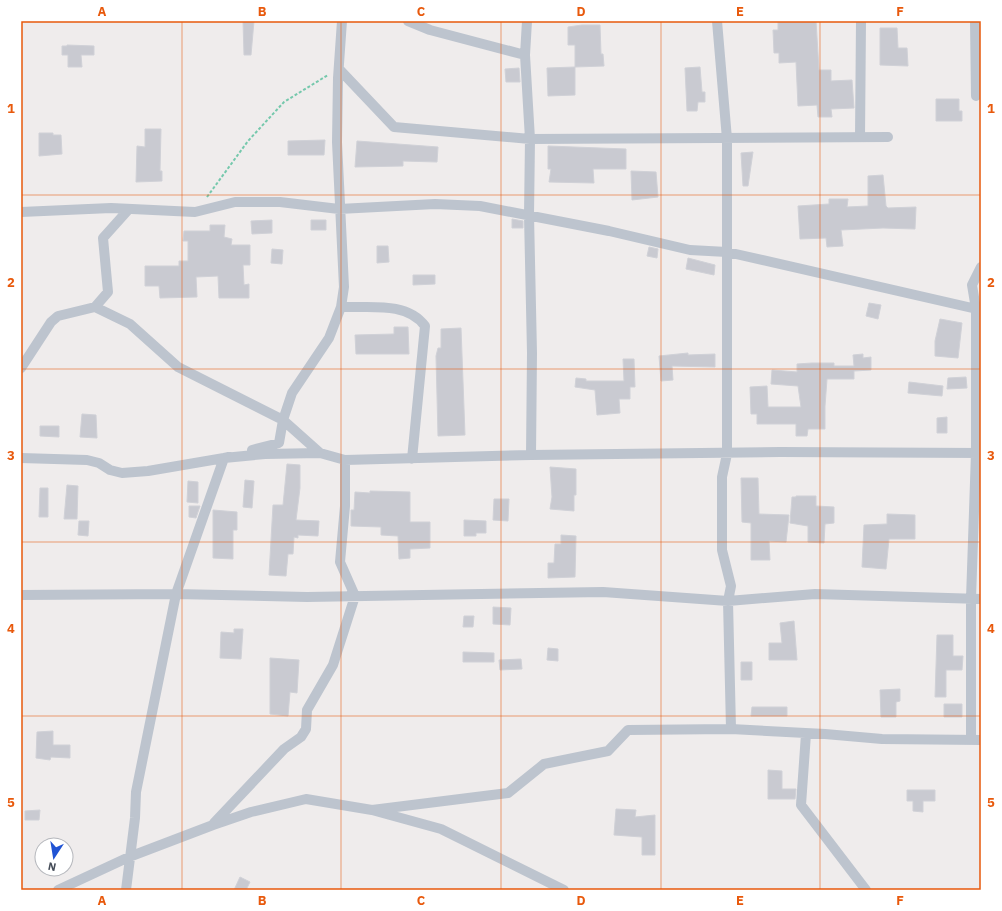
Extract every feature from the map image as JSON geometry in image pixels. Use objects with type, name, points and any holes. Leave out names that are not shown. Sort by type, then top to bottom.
[{"type":"street","points":[[21,458],[87,460],[99,463],[110,470],[133,473],[190,465],[224,458],[279,443],[283,420],[292,393],[329,338],[341,307],[344,287],[339,209],[337,142],[342,21]]},
{"type":"street","points":[[408,21],[430,30],[525,55]]},
{"type":"street","points":[[527,21],[525,55],[530,139],[529,215],[532,353],[531,455]]},
{"type":"street","points":[[717,21],[727,139],[727,454],[722,477],[722,550],[731,586],[728,601],[731,729]]},
{"type":"street","points":[[860,137],[861,21]]},
{"type":"street","points":[[975,21],[976,96]]},
{"type":"street","points":[[339,69],[394,127],[530,139],[888,137]]},
{"type":"street","points":[[21,212],[129,209],[196,212],[235,202],[280,202],[339,209],[436,204],[480,206],[529,215],[690,250],[727,252],[979,310]]},
{"type":"street","points":[[21,368],[51,322],[58,316],[96,307],[108,292],[103,238],[129,209]]},
{"type":"street","points":[[372,810],[508,793],[544,764],[608,751],[628,730],[731,729],[825,734],[882,739],[976,740],[979,310],[972,285],[981,267]]},
{"type":"street","points":[[96,307],[130,324],[178,366],[283,420],[320,453]]},
{"type":"street","points":[[341,307],[397,308],[419,317],[425,326],[412,459]]},
{"type":"street","points":[[224,458],[265,454],[320,453],[345,460],[531,455],[727,454],[780,452],[978,453]]},
{"type":"street","points":[[126,890],[135,818],[136,792],[176,594],[224,458]]},
{"type":"street","points":[[213,825],[284,749],[301,737],[306,729],[307,710],[333,664],[355,596],[340,562],[345,506],[345,460]]},
{"type":"street","points":[[21,595],[176,594],[211,596],[355,596],[603,592],[728,601],[815,594],[976,599]]},
{"type":"street","points":[[806,734],[801,805],[866,890]]},
{"type":"street","points":[[58,890],[130,858],[213,825],[251,812],[306,800],[372,810],[442,829],[564,890]]},
{"type":"path","points":[[196,212],[248,141],[284,102],[339,69]]},
{"type":"building","points":[[243,21],[254,21],[251,55],[244,55]]},
{"type":"building","points":[[778,21],[816,21],[819,70],[831,70],[831,81],[852,80],[854,108],[831,109],[832,117],[818,117],[817,105],[798,106],[796,62],[779,63],[779,53],[774,53],[773,30],[778,30]]},
{"type":"building","points":[[600,25],[601,54],[603,54],[604,66],[575,67],[575,45],[568,45],[568,27]]},
{"type":"building","points":[[880,28],[897,28],[898,48],[907,48],[908,66],[880,65]]},
{"type":"building","points":[[62,46],[94,46],[94,55],[81,55],[82,67],[68,67],[68,55],[62,55]]},
{"type":"building","points":[[575,67],[575,95],[548,96],[547,68]]},
{"type":"building","points":[[700,67],[702,92],[705,92],[705,102],[698,102],[697,111],[687,111],[685,68]]},
{"type":"building","points":[[519,68],[520,82],[506,82],[505,69]]},
{"type":"building","points":[[936,99],[959,99],[959,111],[962,111],[962,121],[936,121]]},
{"type":"building","points":[[145,129],[161,129],[160,171],[162,171],[162,181],[136,182],[137,146],[145,147]]},
{"type":"building","points":[[39,133],[53,133],[53,135],[61,135],[62,154],[39,156]]},
{"type":"building","points":[[325,140],[324,155],[288,155],[288,141]]},
{"type":"building","points":[[357,141],[438,147],[437,162],[403,161],[403,166],[355,167]]},
{"type":"building","points":[[548,146],[626,149],[626,169],[593,169],[594,183],[549,182],[551,169],[548,169]]},
{"type":"building","points":[[753,152],[748,186],[743,186],[741,153]]},
{"type":"building","points":[[631,171],[656,172],[658,197],[632,200]]},
{"type":"building","points":[[883,175],[886,206],[888,208],[916,207],[915,229],[883,228],[841,230],[843,246],[827,247],[826,238],[800,239],[798,206],[829,204],[829,199],[848,199],[847,207],[868,206],[868,176]]},
{"type":"building","points":[[512,219],[523,221],[523,228],[512,228]]},
{"type":"building","points":[[272,220],[272,233],[252,234],[251,221]]},
{"type":"building","points":[[311,220],[326,220],[326,230],[311,230]]},
{"type":"building","points":[[210,225],[225,225],[224,237],[232,239],[231,245],[250,245],[250,265],[243,265],[244,285],[249,284],[249,298],[219,298],[218,276],[196,277],[197,297],[160,298],[159,286],[145,286],[145,266],[179,266],[179,261],[188,261],[188,241],[183,241],[184,231],[210,231]]},
{"type":"building","points":[[377,246],[388,246],[389,262],[377,263]]},
{"type":"building","points":[[649,247],[658,249],[657,258],[647,256]]},
{"type":"building","points":[[272,249],[283,250],[282,264],[271,263]]},
{"type":"building","points":[[688,258],[715,265],[714,275],[686,269]]},
{"type":"building","points":[[413,275],[435,275],[435,284],[413,285]]},
{"type":"building","points":[[869,303],[881,305],[878,319],[866,316]]},
{"type":"building","points":[[940,319],[962,323],[958,358],[935,356],[935,341]]},
{"type":"building","points":[[394,327],[408,327],[409,354],[356,354],[355,335],[394,334]]},
{"type":"building","points":[[461,328],[465,435],[438,436],[436,356],[438,348],[441,348],[441,329]]},
{"type":"building","points":[[688,353],[688,355],[715,354],[715,367],[672,366],[673,380],[661,381],[659,356]]},
{"type":"building","points":[[863,354],[863,358],[871,357],[871,370],[854,371],[854,379],[827,379],[825,429],[808,429],[807,436],[796,436],[796,424],[757,424],[757,414],[751,414],[750,387],[767,386],[768,407],[801,407],[798,386],[771,384],[772,370],[797,372],[797,364],[812,363],[834,363],[834,366],[854,366],[853,355]]},
{"type":"building","points":[[623,359],[634,359],[635,387],[630,387],[630,399],[619,399],[620,413],[597,415],[595,390],[575,387],[576,378],[586,379],[586,381],[624,381]]},
{"type":"building","points":[[966,377],[967,388],[947,389],[948,378]]},
{"type":"building","points":[[909,382],[943,386],[942,396],[908,393]]},
{"type":"building","points":[[82,414],[96,415],[97,438],[80,437]]},
{"type":"building","points":[[947,417],[947,433],[937,433],[937,418]]},
{"type":"building","points":[[40,426],[59,426],[59,437],[40,436]]},
{"type":"building","points":[[287,464],[300,465],[300,488],[296,520],[319,521],[318,536],[298,535],[298,538],[294,537],[293,554],[288,554],[286,576],[269,575],[273,505],[283,505]]},
{"type":"building","points":[[550,467],[576,469],[576,495],[574,495],[574,511],[550,509],[552,497]]},
{"type":"building","points":[[741,478],[758,478],[759,514],[789,515],[786,542],[769,541],[770,560],[751,560],[751,523],[742,522]]},
{"type":"building","points":[[245,480],[254,481],[252,508],[243,507]]},
{"type":"building","points":[[188,481],[198,482],[198,503],[187,502]]},
{"type":"building","points":[[67,485],[78,486],[77,519],[64,519]]},
{"type":"building","points":[[40,488],[48,488],[48,517],[39,517]]},
{"type":"building","points":[[370,491],[410,492],[410,522],[430,522],[430,548],[410,549],[410,558],[399,559],[398,536],[381,535],[381,527],[351,526],[351,510],[354,510],[355,492],[370,493]]},
{"type":"building","points":[[816,496],[816,506],[834,507],[834,523],[825,524],[824,543],[808,542],[808,526],[790,523],[792,497]]},
{"type":"building","points":[[494,499],[509,499],[508,521],[493,520]]},
{"type":"building","points":[[189,506],[200,506],[196,518],[189,517]]},
{"type":"building","points":[[213,510],[237,512],[237,530],[233,530],[233,559],[213,558]]},
{"type":"building","points":[[887,514],[915,515],[915,539],[889,539],[886,569],[862,567],[864,525],[887,524]]},
{"type":"building","points":[[464,520],[486,521],[486,533],[476,533],[476,536],[464,536]]},
{"type":"building","points":[[79,521],[89,521],[88,536],[78,535]]},
{"type":"building","points":[[561,535],[576,536],[575,577],[548,578],[548,563],[554,563],[555,544],[561,544]]},
{"type":"building","points":[[493,607],[511,608],[510,625],[493,624]]},
{"type":"building","points":[[464,616],[474,616],[473,627],[463,627]]},
{"type":"building","points":[[794,621],[797,660],[769,660],[769,643],[782,643],[780,623]]},
{"type":"building","points":[[234,629],[243,629],[241,659],[220,658],[221,632],[234,633]]},
{"type":"building","points":[[937,635],[953,635],[953,656],[963,656],[962,670],[946,670],[946,697],[935,697]]},
{"type":"building","points":[[548,648],[558,649],[558,661],[547,660]]},
{"type":"building","points":[[463,652],[494,653],[494,662],[463,662]]},
{"type":"building","points":[[270,658],[299,660],[297,693],[290,692],[288,716],[270,714]]},
{"type":"building","points":[[521,659],[522,669],[500,670],[499,660]]},
{"type":"building","points":[[741,662],[752,662],[752,680],[741,680]]},
{"type":"building","points":[[900,689],[900,701],[896,702],[896,717],[881,717],[880,690]]},
{"type":"building","points":[[944,704],[962,704],[962,717],[944,717]]},
{"type":"building","points":[[752,707],[787,707],[787,716],[751,716]]},
{"type":"building","points":[[53,731],[53,745],[70,745],[70,758],[51,757],[50,760],[36,758],[37,732]]},
{"type":"building","points":[[768,770],[782,771],[782,789],[796,789],[795,799],[768,799]]},
{"type":"building","points":[[907,790],[935,790],[935,801],[923,801],[923,812],[913,811],[913,801],[907,801]]},
{"type":"building","points":[[616,809],[636,810],[635,817],[655,815],[655,855],[642,855],[642,837],[614,835]]},
{"type":"building","points":[[40,810],[39,820],[25,820],[25,811]]},
{"type":"building","points":[[240,877],[250,882],[246,890],[234,890]]}]
